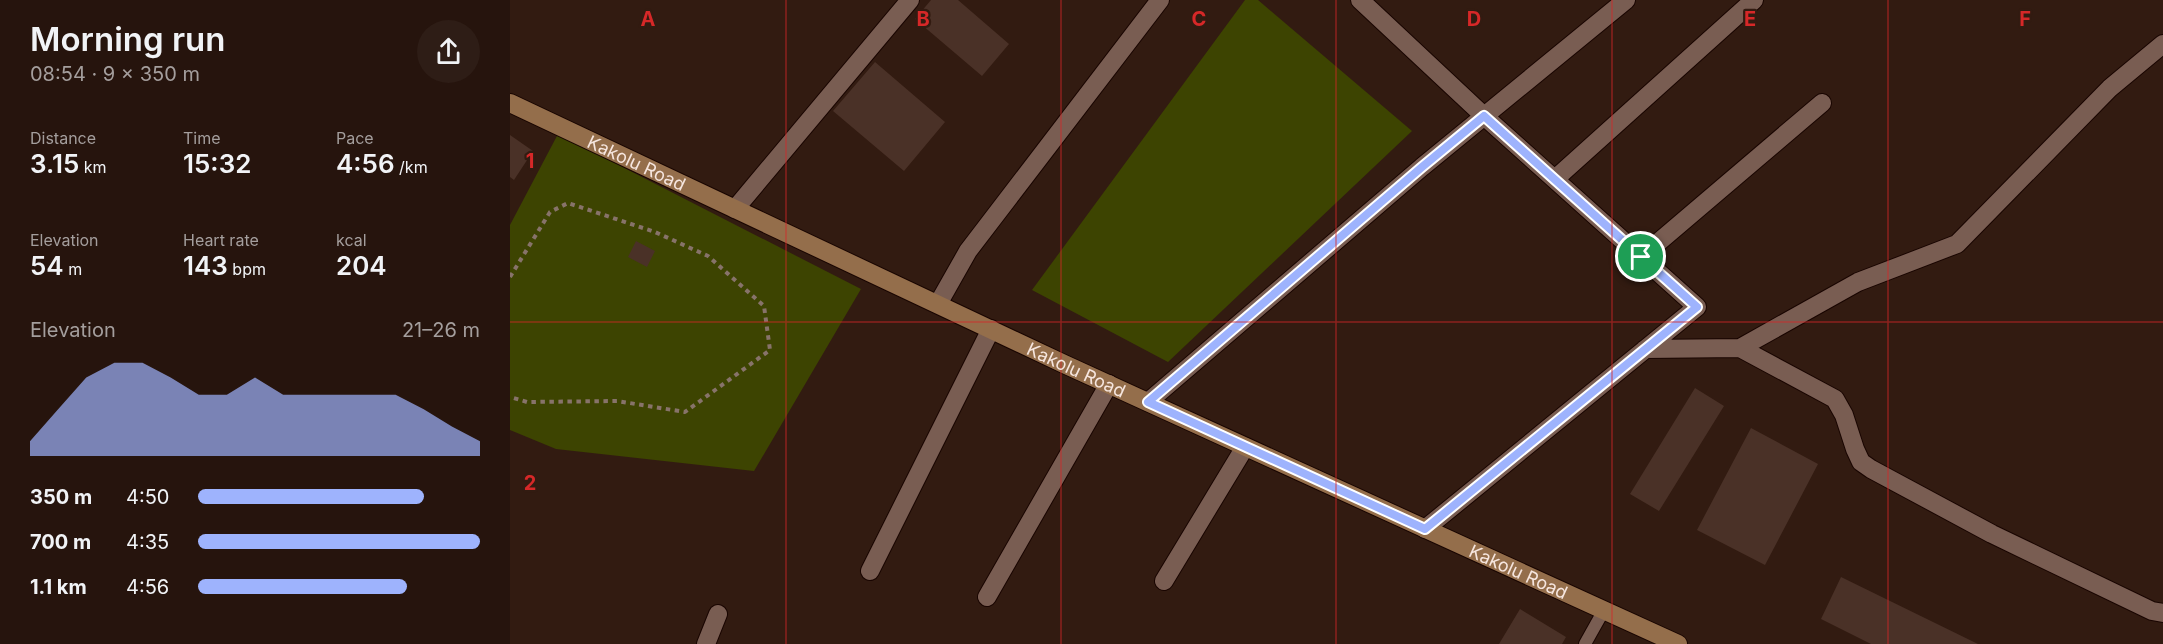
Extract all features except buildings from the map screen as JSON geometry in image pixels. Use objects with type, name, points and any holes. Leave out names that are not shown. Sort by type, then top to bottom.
[{"type":"main road","name":"Kakolu Road","points":[[510,103],[1108,384],[1678,644]]},
{"type":"street","points":[[735,209],[910,0]]},
{"type":"street","points":[[938,304],[968,251],[1160,0]]},
{"type":"street","points":[[1148,402],[1413,174],[1626,0]]},
{"type":"street","points":[[1555,179],[1754,0]]},
{"type":"street","points":[[1364,1],[1484,116],[1697,307],[1425,529]]},
{"type":"street","points":[[1645,349],[1740,348],[1858,282],[1957,244],[2110,88],[2163,44]]},
{"type":"street","points":[[1641,257],[1822,103]]},
{"type":"street","points":[[870,571],[991,329]]},
{"type":"street","points":[[1740,348],[1835,399],[1844,415],[1861,462],[1871,469],[2003,539],[2152,611],[2163,613]]},
{"type":"street","points":[[987,597],[1108,384]]},
{"type":"street","points":[[1164,581],[1245,447]]},
{"type":"street","points":[[706,644],[718,614]]},
{"type":"lane","points":[[1585,644],[1604,610]]},
{"type":"path","points":[[510,277],[550,213],[568,202],[655,232],[708,256],[764,306],[770,350],[685,412],[617,401],[527,402],[510,397]]},
{"type":"green space","points":[[1245,0],[1258,0],[1412,131],[1168,362],[1032,290]]},
{"type":"green space","points":[[558,134],[861,289],[754,471],[556,449],[510,430],[510,225]]},
{"type":"route","points":[[1484,116],[1641,257],[1697,307],[1425,529],[1148,402],[1484,116]]}]
